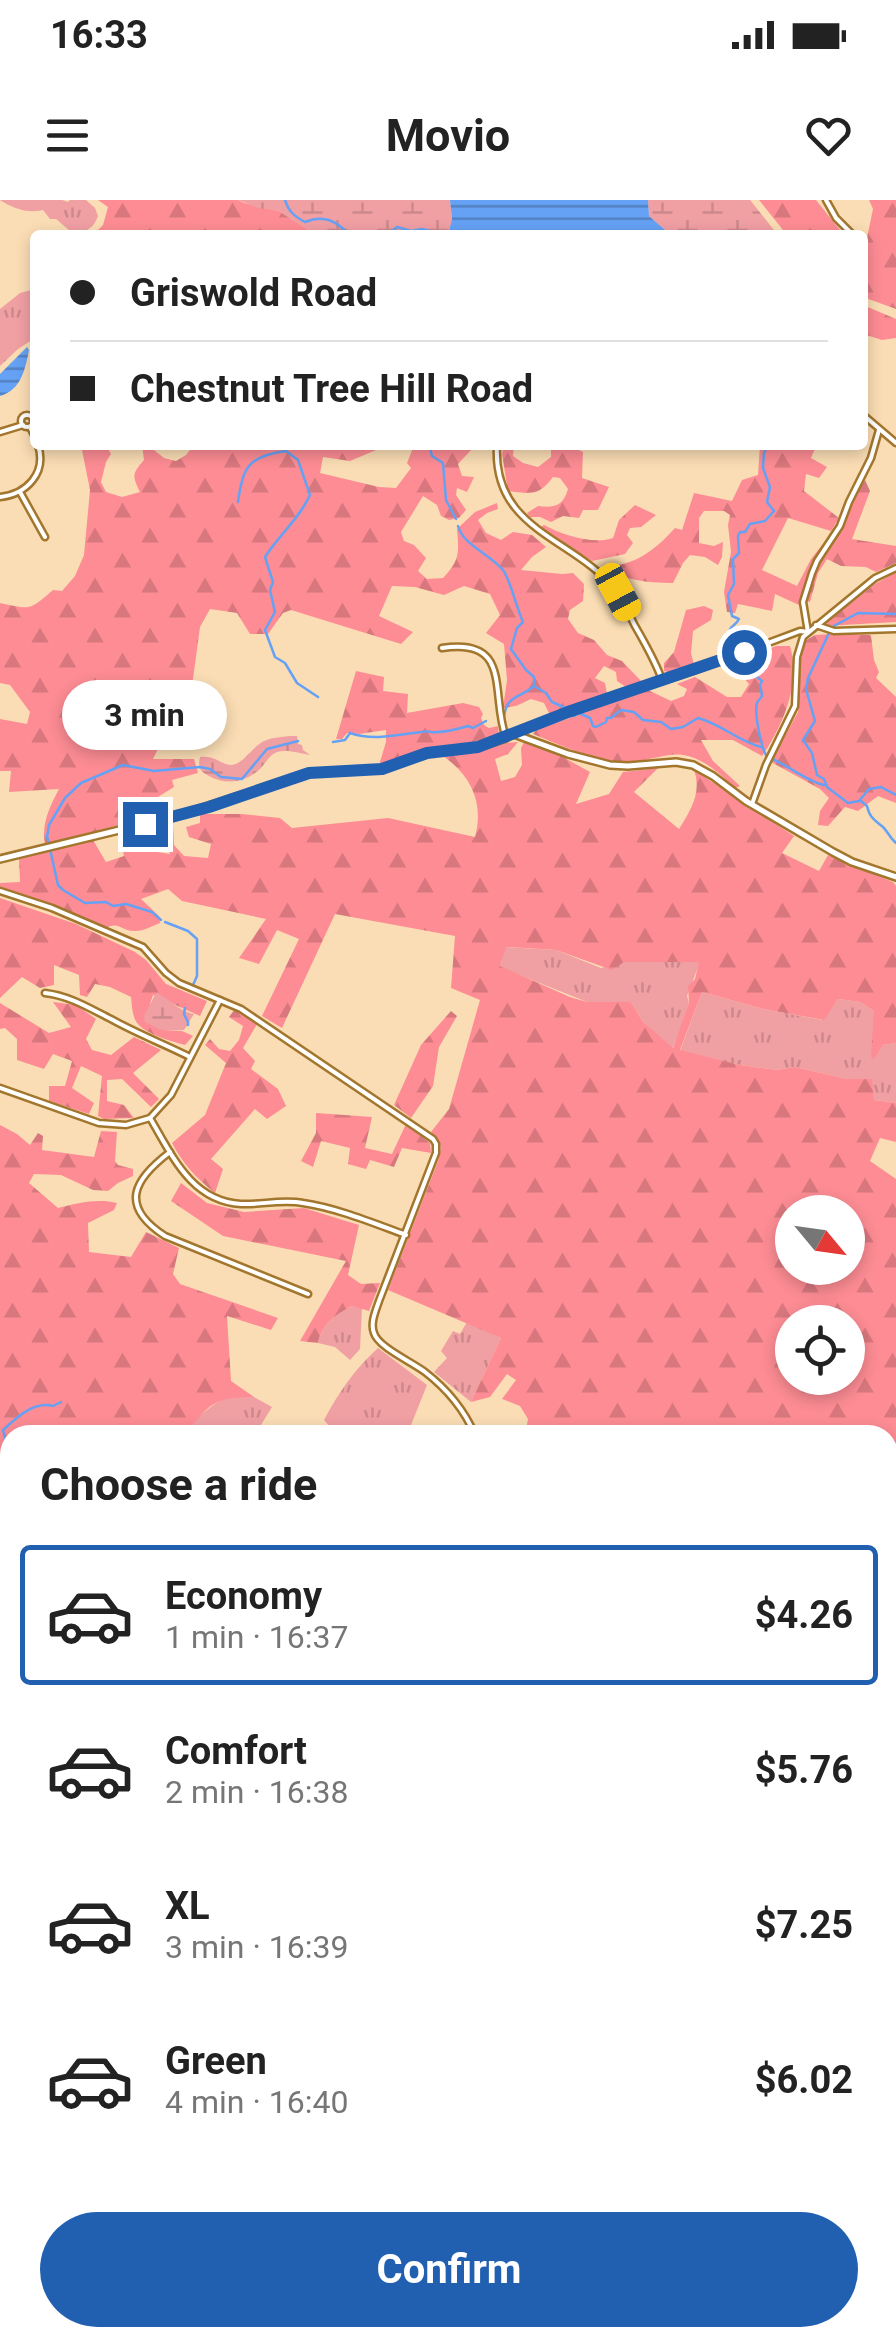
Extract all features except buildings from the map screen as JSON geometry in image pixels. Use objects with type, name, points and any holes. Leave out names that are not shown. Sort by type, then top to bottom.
[{"type":"street","points":[[826,200],[848,230]]},
{"type":"street","points":[[22,424],[24,416],[30,416]]},
{"type":"street","points":[[868,420],[896,443]]},
{"type":"street","points":[[0,432],[22,424],[30,427]]},
{"type":"street","points":[[808,632],[803,602],[812,574],[840,526],[879,430]]},
{"type":"street","points":[[0,496],[20,492],[32,481],[40,467],[38,450]]},
{"type":"street","points":[[497,450],[498,469],[510,501],[530,526],[598,571],[618,592],[662,680]]},
{"type":"street","points":[[20,492],[46,537]]},
{"type":"street","points":[[752,804],[766,764],[795,706],[795,643],[875,578],[896,568]]},
{"type":"street","points":[[816,626],[847,631],[896,628]]},
{"type":"street","points":[[0,859],[181,815],[309,773],[382,769],[427,753],[478,747],[800,631],[808,632]]},
{"type":"street","points":[[786,636],[795,643]]},
{"type":"street","points":[[442,648],[472,647],[492,661],[506,738]]},
{"type":"street","points":[[514,734],[568,754],[617,766],[689,764],[844,858],[896,877]]},
{"type":"street","points":[[0,891],[139,945],[179,983],[245,1012],[433,1139],[436,1153],[376,1310],[374,1334],[441,1386],[470,1425]]},
{"type":"street","points":[[45,993],[84,1003],[190,1058]]},
{"type":"street","points":[[0,1088],[98,1123],[126,1125],[150,1118],[171,1094],[221,999]]},
{"type":"street","points":[[150,1118],[183,1174],[206,1194],[238,1204],[298,1202],[319,1206],[406,1235]]},
{"type":"street","points":[[170,1152],[149,1168],[137,1188],[136,1206],[146,1224],[164,1236],[308,1294]]},
{"type":"green space","points":[[0,200],[86,200],[98,216],[88,230],[69,230],[43,210],[10,206]]},
{"type":"green space","points":[[98,200],[238,200],[279,211],[309,230],[98,230],[108,207]]},
{"type":"green space","points":[[238,200],[450,200],[452,219],[449,230],[309,230],[279,211]]},
{"type":"green space","points":[[648,200],[750,200],[774,230],[665,230],[649,216]]},
{"type":"green space","points":[[759,200],[816,200],[840,230],[783,230]]},
{"type":"green space","points":[[869,200],[896,200],[896,309],[868,299],[868,233],[873,209]]},
{"type":"green space","points":[[30,290],[30,341],[0,366],[0,309],[20,293]]},
{"type":"green space","points":[[868,307],[896,319],[896,338],[882,340],[868,336]]},
{"type":"green space","points":[[82,450],[109,450],[111,454],[101,482],[106,492],[122,497],[140,492],[134,475],[144,460],[143,450],[154,450],[176,461],[190,450],[376,450],[350,461],[323,457],[320,473],[396,488],[411,468],[407,463],[412,450],[471,450],[458,464],[462,476],[474,477],[467,492],[457,488],[456,495],[466,510],[459,518],[449,520],[423,496],[401,532],[404,541],[426,558],[418,571],[427,579],[443,578],[457,556],[457,529],[475,512],[497,503],[498,509],[478,520],[486,533],[501,540],[513,532],[532,535],[546,547],[521,570],[573,573],[584,584],[583,601],[570,610],[568,619],[578,633],[622,661],[641,681],[626,687],[617,681],[616,672],[604,666],[595,678],[605,683],[607,694],[550,715],[544,703],[531,699],[503,708],[507,680],[504,644],[486,633],[500,615],[490,594],[464,586],[444,595],[392,586],[379,616],[413,632],[401,644],[291,610],[283,613],[268,634],[250,634],[237,613],[210,609],[200,627],[193,679],[153,759],[194,759],[198,773],[172,780],[174,787],[153,800],[154,816],[45,844],[45,822],[59,789],[9,792],[11,771],[0,771],[0,719],[27,724],[30,712],[10,685],[0,683],[0,603],[33,605],[53,590],[62,591],[75,576],[84,555],[90,490]]},
{"type":"green space","points":[[503,450],[514,450],[513,456],[523,463],[538,467],[551,457],[551,450],[579,450],[583,452],[582,478],[609,487],[598,510],[583,510],[579,518],[563,516],[551,522],[530,517],[527,513],[538,506],[561,502],[568,489],[560,478],[553,477],[534,492],[508,491]]},
{"type":"green space","points":[[760,450],[814,450],[811,458],[827,467],[819,478],[806,474],[804,491],[839,518],[831,531],[788,518],[762,570],[797,586],[811,559],[829,541],[814,562],[799,605],[775,594],[772,611],[738,604],[735,613],[727,612],[724,592],[731,552],[730,515],[724,511],[704,511],[699,518],[699,543],[714,546],[723,542],[718,565],[705,557],[690,555],[673,583],[636,580],[602,568],[634,560],[651,551],[675,528],[682,530],[694,493],[732,501],[742,480],[758,475]]},
{"type":"green space","points":[[865,480],[870,491],[852,539],[896,546],[896,563],[876,572],[866,567],[841,566],[827,559],[818,573],[810,602],[806,601],[820,560],[836,539]]},
{"type":"green space","points":[[635,505],[656,515],[641,527],[630,528],[627,535],[633,543],[625,554],[592,561],[541,527],[578,538],[605,540],[613,538],[619,520]]},
{"type":"green space","points":[[896,572],[896,622],[825,626],[875,584]]},
{"type":"green space","points":[[704,606],[713,610],[711,620],[693,631],[694,665],[674,674],[664,671],[686,610]]},
{"type":"green space","points":[[815,635],[871,635],[879,672],[876,678],[896,697],[896,803],[878,796],[858,811],[845,807],[828,826],[818,825],[820,811],[829,798],[771,762],[798,712],[805,641]]},
{"type":"green space","points":[[776,646],[790,646],[792,689],[783,718],[762,756],[733,740],[701,740],[713,761],[740,786],[735,788],[712,768],[691,757],[610,760],[533,734],[648,690],[671,701],[684,696],[687,689],[677,684],[695,677],[727,697],[741,697],[749,684],[730,663]]},
{"type":"green space","points":[[356,671],[384,677],[383,691],[408,694],[407,713],[463,703],[479,707],[484,725],[498,726],[499,735],[463,745],[427,748],[379,765],[386,730],[347,733],[336,739]]},
{"type":"green space","points":[[297,736],[298,744],[310,755],[277,752],[255,773],[236,781],[216,779],[200,768],[200,757],[231,765],[264,741]]},
{"type":"green space","points":[[518,742],[508,754],[495,759],[501,781],[515,777],[522,765],[524,742],[590,772],[576,804],[609,794],[623,772],[658,768],[634,792],[679,829],[696,793],[694,770],[794,836],[782,853],[819,871],[828,855],[896,886],[896,1043],[883,1045],[874,1059],[871,1057],[874,1011],[860,1002],[838,999],[824,1020],[702,992],[680,1050],[740,1065],[777,1070],[795,1067],[847,1079],[872,1079],[874,1100],[896,1103],[896,1142],[880,1138],[870,1161],[896,1179],[896,1425],[527,1425],[528,1419],[520,1406],[502,1399],[516,1380],[507,1374],[490,1397],[471,1402],[501,1338],[388,1290],[438,1161],[440,1145],[431,1132],[449,1109],[480,1000],[451,988],[455,936],[335,914],[282,1028],[262,1016],[299,939],[277,930],[259,964],[239,958],[266,919],[182,901],[168,889],[141,899],[159,916],[160,923],[138,931],[116,926],[104,929],[0,888],[0,883],[20,882],[19,859],[93,840],[106,862],[124,856],[120,836],[130,834],[132,848],[170,854],[165,837],[138,829],[173,823],[174,845],[184,856],[208,858],[211,844],[189,837],[186,827],[200,823],[200,814],[280,818],[292,828],[388,818],[475,837],[478,813],[473,792],[462,772],[443,756],[477,753]],"holes":[[[506,947],[556,950],[612,970],[624,962],[699,962],[695,979],[688,986],[689,1003],[673,1048],[643,1022],[631,1002],[587,1002],[500,966]]]},
{"type":"green space","points":[[0,898],[76,924],[135,952],[166,984],[207,1001],[200,1016],[153,995],[150,1004],[163,1030],[193,1036],[185,1045],[153,1034],[135,1020],[131,997],[95,984],[87,997],[80,995],[79,975],[54,965],[54,985],[40,988],[22,977],[0,998]]},
{"type":"green space","points":[[505,947],[556,950],[601,968],[624,962],[700,962],[672,1049],[643,1022],[631,1002],[587,1002],[500,967]]},
{"type":"green space","points":[[702,992],[823,1020],[838,999],[860,1002],[874,1011],[874,1058],[883,1045],[896,1043],[896,1103],[874,1100],[871,1079],[847,1079],[795,1067],[777,1070],[740,1065],[680,1051]]},
{"type":"green space","points":[[156,993],[194,1014],[184,1030],[161,1030],[145,1022],[144,1016]]},
{"type":"green space","points":[[53,1002],[76,1005],[96,1019],[86,1039],[92,1050],[111,1055],[134,1037],[161,1050],[133,1073],[159,1099],[151,1107],[122,1079],[107,1080],[107,1101],[124,1105],[134,1118],[104,1119],[98,1116],[102,1076],[81,1066],[72,1088],[94,1103],[89,1114],[49,1101],[49,1086],[65,1086],[72,1061],[53,1054],[44,1069],[17,1060],[17,1039],[5,1028],[0,1029],[0,1003],[49,1033],[71,1027]]},
{"type":"green space","points":[[235,1009],[257,1024],[243,1048],[255,1061],[251,1069],[278,1089],[286,1106],[267,1119],[255,1109],[211,1159],[223,1169],[215,1193],[190,1170],[172,1143],[205,1115],[226,1063],[205,1045],[210,1039],[219,1049],[230,1051],[243,1026],[229,1017]]},
{"type":"green space","points":[[451,1011],[457,1016],[439,1047],[433,1086],[411,1118],[394,1105],[421,1045]]},
{"type":"green space","points":[[316,1113],[372,1117],[365,1148],[392,1154],[406,1124],[430,1143],[431,1153],[402,1148],[394,1167],[370,1160],[366,1169],[348,1164],[350,1148],[321,1141],[313,1167],[301,1161],[316,1133]]},
{"type":"green space","points":[[0,1125],[30,1145],[38,1133],[43,1136],[42,1150],[94,1157],[101,1131],[117,1132],[115,1161],[133,1169],[133,1176],[108,1191],[93,1190],[61,1175],[34,1174],[29,1183],[58,1208],[95,1201],[117,1203],[114,1210],[88,1223],[89,1252],[131,1257],[146,1232],[179,1248],[173,1274],[180,1284],[278,1318],[271,1330],[227,1316],[231,1381],[254,1397],[230,1398],[214,1404],[194,1425],[0,1425]]},
{"type":"green space","points":[[181,1183],[207,1203],[244,1212],[304,1208],[359,1225],[348,1275],[361,1284],[380,1283],[369,1311],[352,1306],[330,1321],[318,1343],[300,1341],[346,1261],[223,1236],[171,1201]]},
{"type":"green space","points":[[352,1306],[362,1308],[360,1349],[350,1360],[335,1347],[318,1343],[330,1321]]},
{"type":"green space","points":[[467,1322],[501,1338],[471,1402],[434,1372],[447,1358],[441,1351],[453,1331],[460,1334]]},
{"type":"green space","points":[[378,1348],[427,1385],[411,1425],[328,1425],[324,1420],[354,1373]]},
{"type":"green space","points":[[224,1397],[254,1397],[272,1407],[261,1425],[193,1425]]},
{"type":"water","points":[[450,200],[648,200],[649,216],[665,230],[449,230]]},
{"type":"water","points":[[27,347],[21,378],[13,389],[0,396],[0,374]]},
{"type":"waterway","points":[[285,200],[292,213],[305,222],[329,220],[344,230]]},
{"type":"waterway","points":[[393,230],[408,230]]},
{"type":"waterway","points":[[416,230],[426,230]]},
{"type":"waterway","points":[[430,450],[432,456],[443,463],[446,500],[456,519]]},
{"type":"waterway","points":[[735,652],[729,634],[739,619],[732,616],[728,595],[734,584],[733,559],[739,553],[738,536],[750,524],[765,521],[774,511],[767,502],[770,487],[763,468],[766,450]]},
{"type":"waterway","points":[[238,502],[242,480],[256,460],[286,451],[298,460],[310,495],[265,557],[273,582],[270,590],[275,612],[265,630],[275,657],[285,663],[297,683],[318,697]]},
{"type":"waterway","points":[[458,526],[465,539],[506,574],[523,622],[517,628],[511,649],[534,677],[534,686]]},
{"type":"waterway","points":[[832,627],[858,613],[896,614]]},
{"type":"waterway","points":[[829,633],[806,689],[815,721],[803,740],[812,753],[817,775],[848,803],[859,801],[869,789],[881,787],[896,795]]},
{"type":"waterway","points":[[736,659],[762,681],[756,714],[766,755]]},
{"type":"waterway","points":[[504,716],[511,700],[534,686],[552,702],[568,709]]},
{"type":"waterway","points":[[571,714],[590,718],[596,727],[621,710],[671,729],[698,718],[761,747]]},
{"type":"waterway","points":[[333,742],[345,740],[350,733],[376,737],[441,732],[473,728],[486,721]]},
{"type":"waterway","points":[[49,843],[49,825],[65,798],[81,783],[123,765],[154,771],[200,767],[221,777],[242,779],[267,749],[298,741]]},
{"type":"waterway","points":[[772,759],[824,785]]},
{"type":"waterway","points":[[861,801],[896,843]]},
{"type":"waterway","points":[[50,849],[58,885],[63,890],[85,903],[126,904],[152,912],[161,920]]},
{"type":"waterway","points":[[165,922],[197,939],[197,976],[193,985]]},
{"type":"waterway","points":[[185,1008],[188,1025]]},
{"type":"waterway","points":[[8,1425],[33,1408],[61,1402]]},
{"type":"route","points":[[145,824],[309,773],[382,769],[427,753],[478,747],[744,652]]}]
